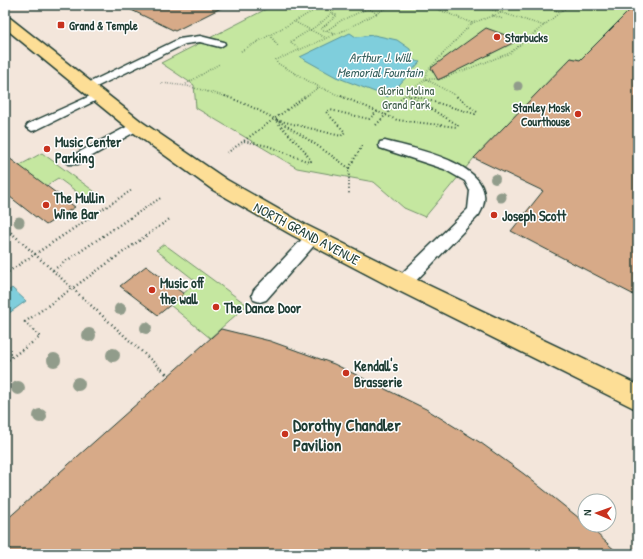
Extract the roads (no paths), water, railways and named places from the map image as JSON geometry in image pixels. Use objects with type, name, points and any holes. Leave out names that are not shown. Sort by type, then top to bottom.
[{"type":"main road","name":"NORTH GRAND AVENUE","points":[[5,21],[136,126],[220,185],[313,237],[403,283],[638,398]]},
{"type":"lane","points":[[32,127],[183,41],[200,39],[220,44]]},
{"type":"lane","points":[[73,161],[136,126]]},
{"type":"lane","points":[[385,145],[460,170],[475,182],[478,195],[474,211],[403,283]]},
{"type":"lane","points":[[260,295],[313,237]]},
{"type":"water","name":"Arthur J. Will Memorial Fountain","points":[[350,33],[356,37],[374,35],[397,40],[410,49],[412,60],[420,62],[388,97],[336,77],[300,57]]},
{"type":"water","points":[[12,288],[26,301],[5,316],[5,293]]},
{"type":"place","name":"Grand & Temple","points":[[61,25]]},
{"type":"place","name":"Starbucks","points":[[497,37]]},
{"type":"place","name":"Stanley Mosk Courthouse","points":[[578,114]]},
{"type":"place","name":"Music Center Parking","points":[[47,149]]},
{"type":"place","name":"The Mullin Wine Bar","points":[[46,205]]},
{"type":"place","name":"Joseph Scott","points":[[494,215]]},
{"type":"place","name":"Music off the wall","points":[[152,290]]},
{"type":"place","name":"The Dance Door","points":[[216,307]]},
{"type":"place","name":"Kendall's Brasserie","points":[[346,373]]},
{"type":"place","name":"Dorothy Chandler Pavilion","points":[[285,434]]},
{"type":"park label","name":"Gloria Molina Grand Park","points":[[406,97]]}]
